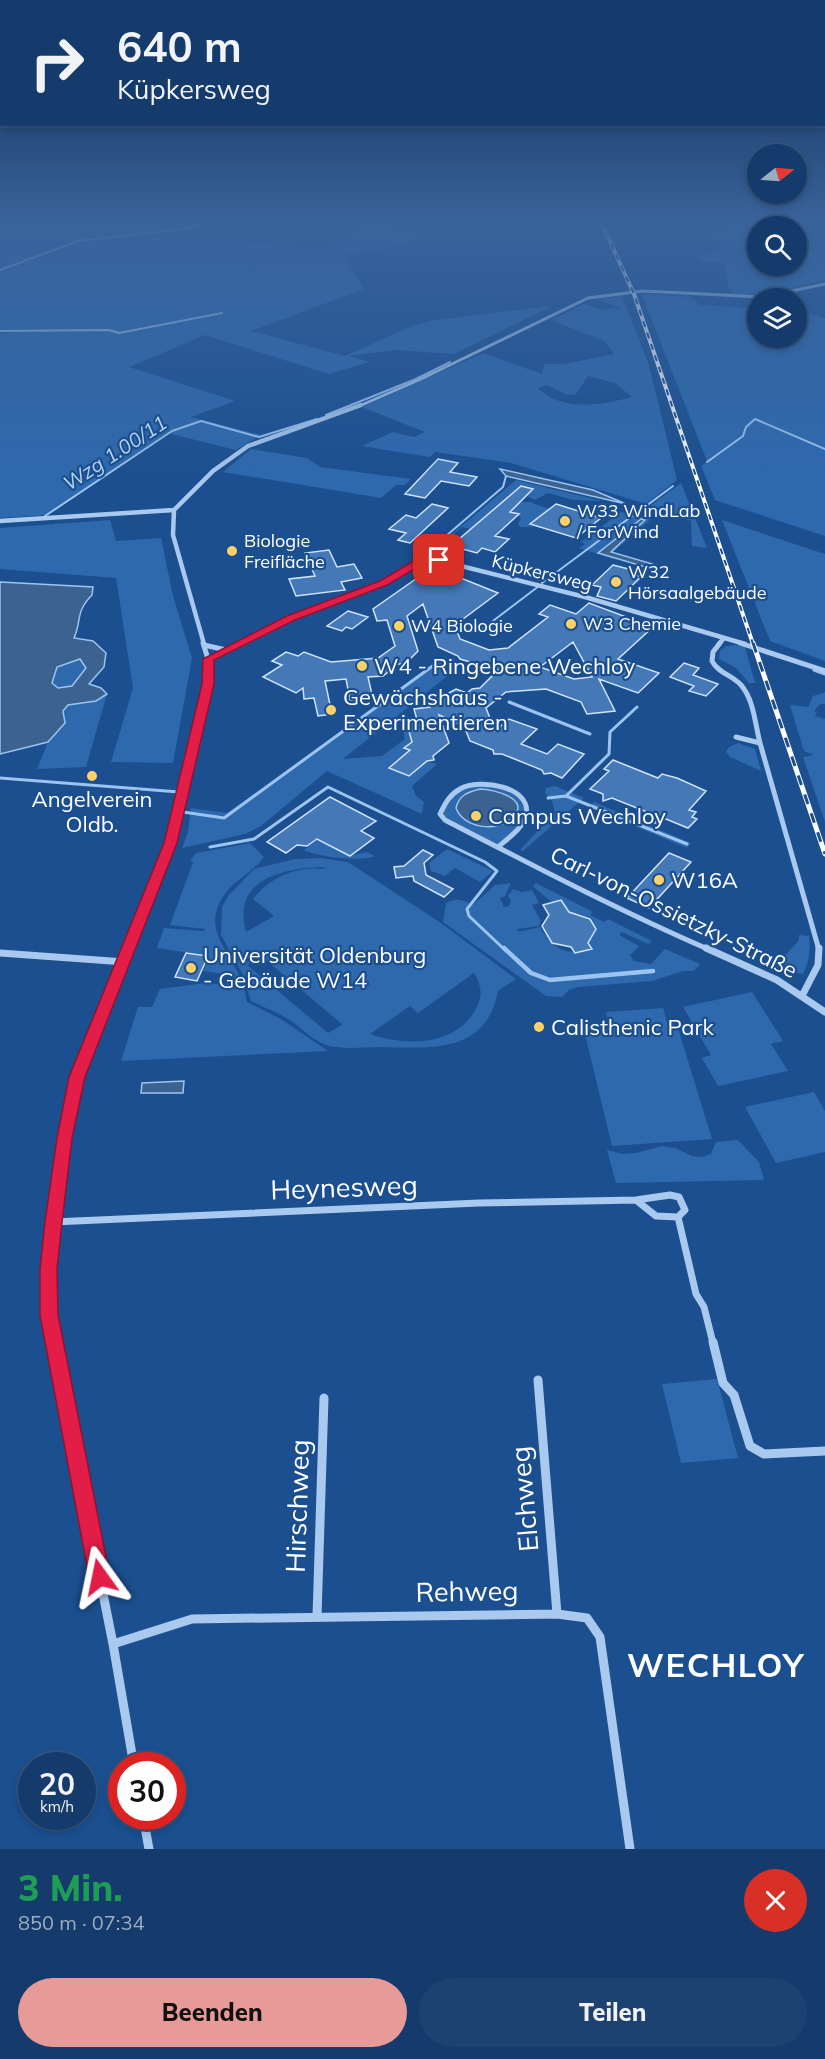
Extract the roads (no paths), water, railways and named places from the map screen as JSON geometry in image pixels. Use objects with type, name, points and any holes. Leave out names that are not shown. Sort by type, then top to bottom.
[{"type":"street","points":[[132,1752],[49,1315],[48,1269],[63,1144],[77,1077],[171,843],[208,684],[208,659],[172,535],[174,510],[213,471],[248,446],[359,406],[421,379],[567,308]]},
{"type":"street","points":[[0,521],[174,510]]},
{"type":"street","name":"Küpkersweg","points":[[208,659],[291,618],[383,583],[421,561],[431,559],[528,582],[724,638],[825,671]]},
{"type":"street","name":"Carl-von-Ossietzky-Straße","points":[[724,638],[712,653],[711,660],[714,665],[741,684],[746,692],[819,949],[818,965],[803,994]]},
{"type":"street","points":[[204,645],[226,650]]},
{"type":"street","points":[[736,737],[760,743]]},
{"type":"street","name":"Carl-von-Ossietzky-Straße","points":[[498,847],[522,824],[527,814],[525,803],[518,795],[506,787],[479,783],[458,788],[448,794],[440,814],[445,820],[498,847],[803,994],[825,1011]]},
{"type":"street","points":[[0,954],[125,962]]},
{"type":"street","name":"Heynesweg","points":[[53,1222],[479,1203],[636,1200],[647,1196],[679,1197],[684,1210],[678,1217]]},
{"type":"street","points":[[636,1200],[656,1216],[678,1217],[696,1294],[704,1307],[723,1383],[734,1395],[750,1446],[764,1454],[825,1451]]},
{"type":"street","name":"Elchweg","points":[[538,1380],[557,1614]]},
{"type":"street","name":"Hirschweg","points":[[317,1616],[324,1398]]},
{"type":"street","name":"Rehweg","points":[[113,1644],[192,1619],[557,1614],[588,1618],[600,1637],[630,1849]]},
{"type":"street","points":[[146,1830],[149,1849]]},
{"type":"waterway","points":[[0,331],[109,330],[119,333],[222,313]]},
{"type":"waterway","name":"Wzg 1.00/11","points":[[326,415],[416,379],[450,362]]},
{"type":"waterway","name":"Wzg 1.00/11","points":[[45,516],[172,431],[201,421],[259,437],[317,419]]},
{"type":"waterway","points":[[707,462],[743,436],[746,427],[755,419],[825,449]]},
{"type":"waterway","points":[[432,548],[503,487],[506,476]]},
{"type":"waterway","points":[[638,512],[673,486]]},
{"type":"waterway","points":[[542,583],[632,516]]},
{"type":"waterway","points":[[481,630],[539,586]]},
{"type":"waterway","points":[[183,812],[224,818],[434,665]]},
{"type":"waterway","points":[[814,670],[825,674]]},
{"type":"waterway","points":[[509,702],[590,734]]},
{"type":"waterway","points":[[566,796],[609,754],[610,732],[637,707]]},
{"type":"waterway","points":[[0,778],[179,792],[175,810]]},
{"type":"waterway","points":[[210,847],[254,839],[328,787],[485,862],[497,871],[467,909],[469,916],[505,950]]},
{"type":"waterway","points":[[548,798],[566,796]]},
{"type":"waterway","points":[[566,796],[687,844]]},
{"type":"waterway","points":[[504,948],[531,973],[550,980],[653,971]]},
{"type":"railway","points":[[639,308],[753,644]]},
{"type":"railway","points":[[753,643],[825,854]]},
{"type":"place","name":"W33 WindLab / ForWind","points":[[565,521]]},
{"type":"place","name":"Biologie Freifläche","points":[[232,551]]},
{"type":"place","name":"W32 Hörsaalgebäude","points":[[616,582]]},
{"type":"place","name":"W3 Chemie","points":[[571,624]]},
{"type":"place","name":"W4 Biologie","points":[[399,626]]},
{"type":"place","name":"W4 - Ringebene Wechloy","points":[[362,666]]},
{"type":"place","name":"Gewächshaus - Experimentieren","points":[[331,710]]},
{"type":"place","name":"Angelverein Oldb.","points":[[92,776]]},
{"type":"place","name":"Campus Wechloy","points":[[476,816]]},
{"type":"place","name":"W16A","points":[[659,880]]},
{"type":"place","name":"Universität Oldenburg - Gebäude W14","points":[[191,968]]},
{"type":"place","name":"Calisthenic Park","points":[[539,1027]]},
{"type":"district","name":"WECHLOY","points":[[716,1665]]}]
